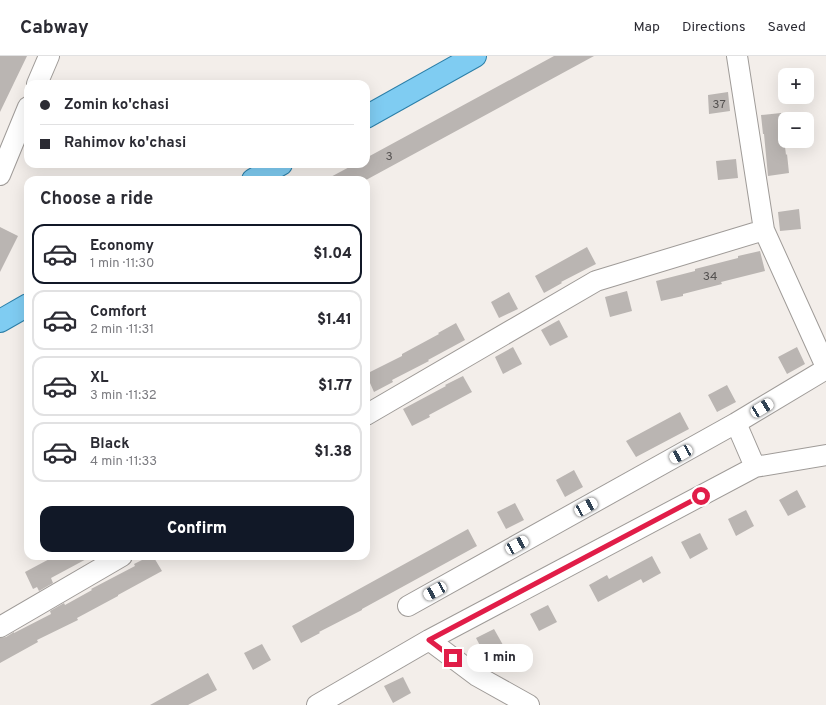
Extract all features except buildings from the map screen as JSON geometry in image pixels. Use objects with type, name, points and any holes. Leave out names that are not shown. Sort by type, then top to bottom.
[{"type":"main road","points":[[370,115],[475,56]]},
{"type":"main road","points":[[260,176],[274,168]]},
{"type":"main road","points":[[0,321],[24,307]]},
{"type":"street","points":[[39,80],[49,56]]},
{"type":"street","points":[[408,606],[736,423],[826,368],[764,230],[737,56]]},
{"type":"street","points":[[0,175],[24,117]]},
{"type":"street","points":[[370,412],[596,281],[764,230]]},
{"type":"street","points":[[736,423],[755,467]]},
{"type":"street","points":[[317,705],[429,640],[755,467],[826,455]]},
{"type":"street","points":[[0,627],[115,560]]},
{"type":"street","points":[[429,640],[477,676],[529,705]]},
{"type":"route","points":[[453,658],[429,640],[701,496]]}]
